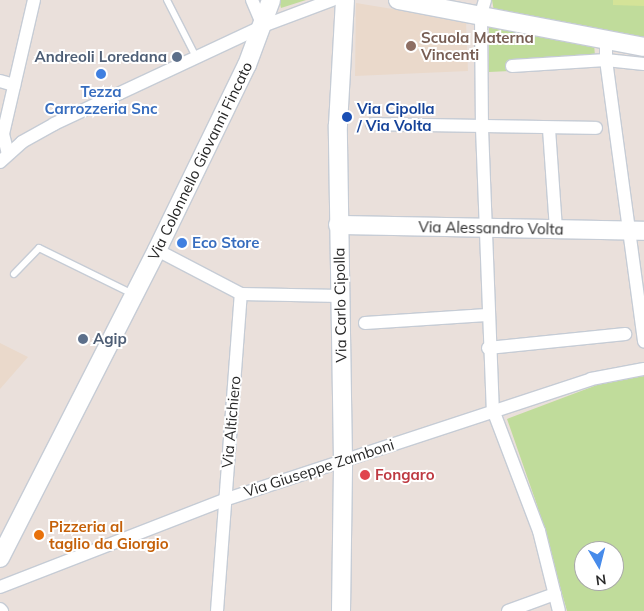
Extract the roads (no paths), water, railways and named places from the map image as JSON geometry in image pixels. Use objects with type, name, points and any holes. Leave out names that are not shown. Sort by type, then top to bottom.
[{"type":"street","points":[[4,158],[3,134],[34,0]]},
{"type":"street","points":[[252,0],[263,26]]},
{"type":"street","name":"Via Colonnello Giovanni Fincato","points":[[0,558],[157,250],[263,26],[271,0]]},
{"type":"street","points":[[4,158],[54,124],[197,59],[263,26],[332,0]]},
{"type":"street","name":"Via Carlo Cipolla","points":[[341,611],[343,460],[338,126],[345,0]]},
{"type":"street","points":[[398,0],[483,7],[606,39],[644,46]]},
{"type":"street","points":[[483,7],[482,128],[488,348],[493,410],[522,479],[558,611]]},
{"type":"street","points":[[606,39],[606,60],[636,231],[644,342]]},
{"type":"street","points":[[512,66],[606,60],[644,64]]},
{"type":"street","points":[[0,81],[14,85]]},
{"type":"street","points":[[372,124],[482,128],[596,128]]},
{"type":"street","points":[[549,129],[556,229]]},
{"type":"street","name":"Via Alessandro Volta","points":[[338,225],[636,231]]},
{"type":"street","points":[[157,250],[242,294],[340,296]]},
{"type":"street","name":"Via Altichiero","points":[[217,611],[224,500],[242,294]]},
{"type":"street","points":[[366,323],[487,316]]},
{"type":"street","points":[[488,348],[625,334]]},
{"type":"street","name":"Via Giuseppe Zamboni","points":[[0,587],[224,500],[591,379],[644,369]]},
{"type":"street","points":[[508,611],[554,594]]},
{"type":"lane","points":[[167,0],[197,59]]},
{"type":"lane","points":[[14,274],[39,248],[134,294]]},
{"type":"place","name":"Scuola Materna Vincenti","points":[[411,46]]},
{"type":"place","name":"Andreoli Loredana","points":[[177,57]]},
{"type":"place","name":"Tezza Carrozzeria Snc","points":[[101,74]]},
{"type":"place","name":"Via Cipolla / Via Volta","points":[[347,117]]},
{"type":"place","name":"Eco Store","points":[[182,243]]},
{"type":"place","name":"Agip","points":[[83,339]]},
{"type":"place","name":"Fongaro","points":[[365,475]]},
{"type":"place","name":"Pizzeria al taglio da Giorgio","points":[[39,535]]}]
